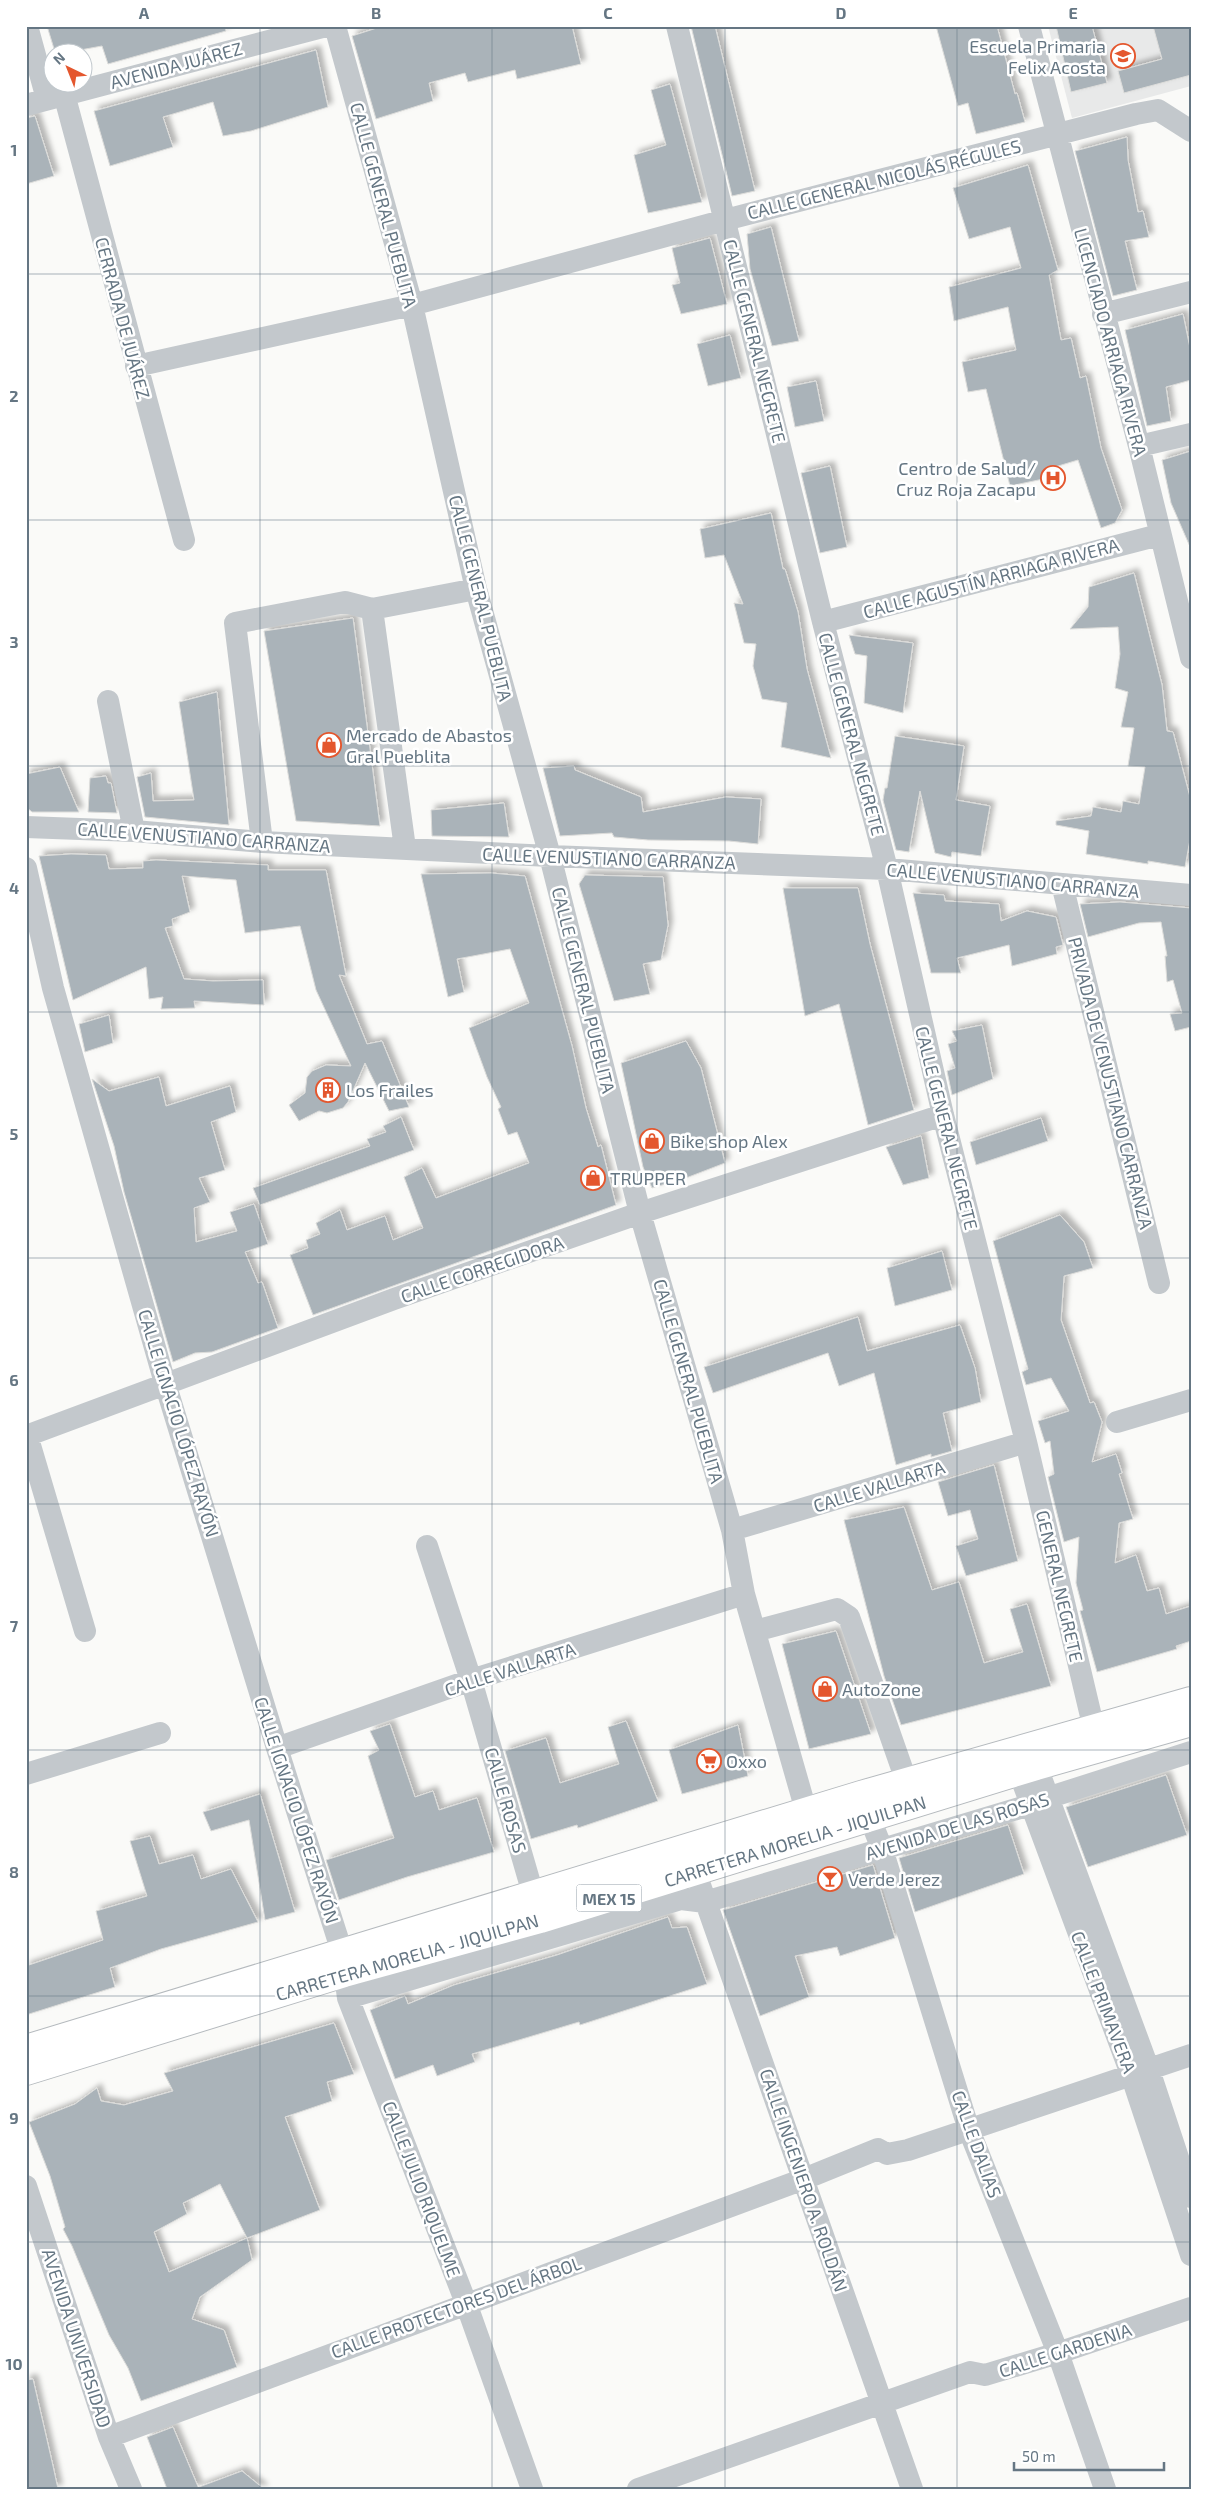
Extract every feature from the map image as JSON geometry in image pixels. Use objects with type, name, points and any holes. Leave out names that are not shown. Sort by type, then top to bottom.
[{"type":"main road","name":"CARRETERA MORELIA - JIQUILPAN","points":[[26,2071],[345,1974],[537,1908],[1023,1758],[1094,1729],[1191,1701]]},
{"type":"main road","name":"CARRETERA MORELIA - JIQUILPAN","points":[[865,1807],[907,1783],[1191,1722]]},
{"type":"main road","name":"CARRETERA MORELIA - JIQUILPAN","points":[[537,1908],[695,1871],[810,1823]]},
{"type":"main road","name":"CARRETERA MORELIA - JIQUILPAN","points":[[26,2049],[345,1974]]},
{"type":"street","name":"CERRADA DE JUÁREZ","points":[[27,26],[46,99],[136,366],[184,540]]},
{"type":"street","name":"AVENIDA JUÁREZ","points":[[46,99],[326,26]]},
{"type":"street","name":"CALLE GENERAL PUEBLITA","points":[[335,26],[412,305],[476,589],[550,856],[640,1213],[732,1530],[744,1594],[810,1823]]},
{"type":"street","name":"CALLE GENERAL NEGRETE","points":[[676,26],[823,622],[887,869],[943,1115],[1026,1442]]},
{"type":"street","name":"LICENCIADO ARRIAGA RIVERA","points":[[1029,26],[1191,658]]},
{"type":"street","name":"CALLE GENERAL NICOLÁS RÉGULES","points":[[136,366],[412,305],[725,220],[1136,114],[1158,110],[1191,131]]},
{"type":"street","points":[[1103,314],[1191,292]]},
{"type":"street","points":[[1138,446],[1191,434]]},
{"type":"street","name":"CALLE AGUSTÍN ARRIAGA RIVERA","points":[[823,622],[1159,535]]},
{"type":"street","points":[[262,842],[235,623],[345,602],[372,609],[476,589]]},
{"type":"street","points":[[372,609],[405,848]]},
{"type":"street","points":[[108,701],[134,831]]},
{"type":"street","name":"CALLE VENUSTIANO CARRANZA","points":[[26,827],[134,831],[262,842],[550,856],[887,869],[1191,895]]},
{"type":"street","name":"CALLE IGNACIO LÓPEZ RAYÓN","points":[[26,868],[53,988],[166,1383],[345,1974]]},
{"type":"street","name":"PRIVADA DE VENUSTIANO CARRANZA","points":[[1062,884],[1159,1283]]},
{"type":"street","name":"CALLE CORREGIDORA","points":[[27,1436],[166,1383],[640,1213],[943,1115]]},
{"type":"street","points":[[1117,1422],[1191,1400]]},
{"type":"street","points":[[27,1436],[86,1631]]},
{"type":"street","name":"CALLE VALLARTA","points":[[732,1530],[1026,1442]]},
{"type":"street","name":"GENERAL NEGRETE","points":[[1026,1442],[1094,1729]]},
{"type":"street","name":"CALLE ROSAS","points":[[427,1546],[470,1680],[537,1908]]},
{"type":"street","name":"CALLE VALLARTA","points":[[277,1748],[470,1680],[744,1594]]},
{"type":"street","points":[[755,1631],[837,1609],[849,1617],[907,1783]]},
{"type":"street","points":[[26,1774],[160,1733]]},
{"type":"street","name":"AVENIDA DE LAS ROSAS","points":[[345,1974],[681,1899],[705,1902],[882,1850],[1191,1752]]},
{"type":"street","name":"CALLE PRIMAVERA","points":[[1023,1758],[1140,2072],[1191,2197]]},
{"type":"street","name":"CALLE DALIAS","points":[[865,1807],[882,1850],[969,2130],[1058,2354],[1105,2489]]},
{"type":"street","name":"CALLE INGENIERO A. ROLDÁN","points":[[695,1871],[912,2489]]},
{"type":"street","name":"CALLE JULIO RIQUELME","points":[[345,1974],[532,2489]]},
{"type":"street","points":[[969,2130],[1191,2055]]},
{"type":"street","name":"CALLE PRIMAVERA","points":[[1140,2072],[1191,2255]]},
{"type":"street","name":"CALLE PROTECTORES DEL ÁRBOL","points":[[109,2436],[804,2179],[878,2149],[887,2154],[908,2150],[969,2130]]},
{"type":"street","name":"AVENIDA UNIVERSIDAD","points":[[26,2186],[109,2436],[131,2489]]},
{"type":"street","name":"CALLE GARDENIA","points":[[638,2489],[970,2372],[985,2376],[1058,2354],[1191,2308]]},
{"type":"shaded area","name":"Escuela Primaria Felix Acosta","points":[[1048,26],[1191,26],[1191,86],[1072,118]]},
{"type":"building","points":[[47,26],[225,26],[226,31],[108,64],[102,46],[92,48],[92,42],[52,42]]},
{"type":"building","points":[[383,26],[572,26],[581,64],[517,79],[515,70],[468,82],[465,73],[429,83],[433,101],[376,119],[352,36]]},
{"type":"building","points":[[691,26],[715,26],[755,191],[732,196]]},
{"type":"building","points":[[936,26],[997,26],[1015,94],[1017,93],[1025,122],[976,134],[968,103],[958,106]]},
{"type":"building","points":[[1056,26],[1092,26],[1107,83],[1071,92]]},
{"type":"building","points":[[1153,26],[1191,26],[1191,75],[1124,93],[1118,71],[1162,59]]},
{"type":"building","points":[[316,50],[328,107],[251,131],[223,136],[213,102],[163,117],[173,147],[110,166],[94,111]]},
{"type":"building","points":[[670,84],[702,202],[648,213],[634,155],[666,145],[651,90]]},
{"type":"building","points":[[35,116],[54,176],[26,184],[26,118]]},
{"type":"building","points":[[1127,137],[1128,160],[1138,212],[1143,211],[1149,237],[1125,241],[1137,290],[1113,296],[1075,151]]},
{"type":"building","points":[[1028,165],[1058,270],[1049,275],[1061,340],[1071,338],[1080,378],[1086,376],[1101,448],[1122,510],[1115,523],[1101,528],[1078,460],[1045,470],[1048,478],[1010,486],[986,389],[968,392],[962,362],[1016,350],[1008,307],[954,321],[949,287],[1021,268],[1010,227],[969,239],[953,188]]},
{"type":"building","points":[[771,227],[799,341],[772,346],[750,269],[747,234]]},
{"type":"building","points":[[710,238],[727,304],[681,314],[672,285],[680,283],[672,248]]},
{"type":"building","points":[[1183,314],[1191,353],[1191,380],[1166,387],[1171,421],[1147,426],[1125,330]]},
{"type":"building","points":[[730,335],[741,378],[708,386],[697,344]]},
{"type":"building","points":[[816,381],[824,421],[795,427],[787,387]]},
{"type":"building","points":[[1191,451],[1191,549],[1171,503],[1162,460]]},
{"type":"building","points":[[830,466],[847,547],[820,553],[801,473]]},
{"type":"building","points":[[771,513],[783,569],[785,569],[798,612],[807,669],[831,758],[781,747],[787,703],[762,699],[753,666],[756,644],[744,643],[734,603],[743,604],[724,555],[705,558],[700,529]]},
{"type":"building","points":[[1134,573],[1162,685],[1167,731],[1173,732],[1191,801],[1191,834],[1185,867],[1148,861],[1148,864],[1086,854],[1089,831],[1056,825],[1056,821],[1091,816],[1093,807],[1121,812],[1123,801],[1139,804],[1145,767],[1128,766],[1134,728],[1121,727],[1128,692],[1115,688],[1120,654],[1118,627],[1070,629],[1088,607],[1089,587]]},
{"type":"building","points":[[353,618],[380,826],[296,821],[264,631]]},
{"type":"building","points":[[849,635],[913,643],[903,713],[864,703],[867,656],[855,654]]},
{"type":"building","points":[[217,692],[229,825],[145,817],[137,777],[151,773],[153,801],[194,800],[179,702]]},
{"type":"building","points":[[895,736],[964,746],[956,800],[990,806],[981,856],[952,852],[951,857],[935,853],[920,791],[909,852],[896,850],[883,800],[885,788],[887,788]]},
{"type":"building","points":[[574,766],[575,770],[641,797],[643,812],[726,797],[761,799],[758,844],[729,841],[648,840],[614,837],[612,833],[560,836],[543,768]]},
{"type":"building","points":[[60,767],[79,812],[32,812],[26,807],[26,774]]},
{"type":"building","points":[[106,776],[108,783],[111,783],[117,813],[88,812],[90,778]]},
{"type":"building","points":[[504,803],[509,837],[432,836],[431,810]]},
{"type":"building","points":[[71,854],[106,855],[109,869],[143,868],[143,861],[156,860],[268,865],[268,870],[326,870],[346,976],[339,975],[367,1044],[382,1041],[409,1107],[389,1111],[365,1063],[348,1102],[343,1108],[327,1113],[319,1111],[299,1121],[289,1105],[305,1093],[307,1077],[312,1071],[326,1065],[351,1066],[316,990],[300,926],[245,933],[236,880],[182,876],[190,912],[172,919],[173,926],[165,928],[184,979],[213,981],[263,980],[264,1005],[194,1001],[195,1008],[161,1009],[163,997],[149,999],[146,967],[73,1000],[39,856]]},
{"type":"building","points":[[491,873],[525,876],[572,1046],[586,1108],[598,1147],[601,1145],[616,1205],[313,1315],[290,1255],[308,1248],[306,1240],[320,1234],[316,1223],[340,1210],[347,1230],[385,1216],[393,1240],[423,1228],[404,1177],[422,1168],[436,1198],[529,1163],[517,1132],[508,1135],[498,1109],[501,1107],[487,1077],[469,1028],[529,1003],[510,949],[457,959],[464,992],[448,997],[421,874]]},
{"type":"building","points":[[585,875],[663,877],[668,925],[661,960],[643,964],[650,994],[614,1001],[579,884]]},
{"type":"building","points":[[783,888],[858,888],[870,944],[914,1110],[868,1125],[839,1004],[805,1016]]},
{"type":"building","points":[[913,893],[944,895],[945,901],[999,904],[1001,921],[1027,911],[1056,917],[1063,945],[1056,947],[1057,954],[1012,966],[1009,945],[957,958],[961,973],[931,973]]},
{"type":"building","points":[[1120,902],[1191,908],[1191,1027],[1175,1031],[1170,1014],[1182,1013],[1173,980],[1167,982],[1165,956],[1167,956],[1161,922],[1139,923],[1088,937],[1080,904]]},
{"type":"building","points":[[109,1015],[113,1043],[85,1052],[79,1024]]},
{"type":"building","points":[[982,1025],[993,1079],[952,1095],[947,1071],[955,1068],[948,1044],[957,1041],[952,1031]]},
{"type":"building","points":[[686,1041],[701,1068],[725,1163],[686,1178],[652,1188],[643,1167],[621,1063]]},
{"type":"building","points":[[159,1077],[166,1106],[230,1086],[236,1112],[211,1122],[225,1170],[199,1178],[210,1202],[194,1208],[196,1242],[237,1231],[230,1212],[254,1204],[268,1244],[245,1252],[258,1283],[262,1282],[278,1328],[212,1352],[195,1353],[173,1362],[124,1192],[114,1146],[92,1079],[109,1091]]},
{"type":"building","points":[[401,1117],[414,1150],[260,1205],[253,1188],[370,1146],[367,1139],[386,1132],[383,1126]]},
{"type":"building","points":[[1041,1118],[1048,1141],[976,1165],[970,1142]]},
{"type":"building","points":[[921,1136],[929,1178],[903,1185],[886,1147]]},
{"type":"building","points":[[1060,1215],[1084,1242],[1093,1268],[1064,1276],[1061,1320],[1090,1403],[1094,1402],[1102,1422],[1092,1462],[1116,1454],[1122,1473],[1119,1474],[1133,1519],[1119,1523],[1115,1563],[1136,1555],[1147,1591],[1159,1588],[1166,1614],[1191,1606],[1191,1641],[1176,1646],[1177,1649],[1097,1672],[1080,1611],[1083,1610],[1076,1583],[1079,1537],[1064,1542],[1048,1477],[1054,1474],[1050,1441],[1045,1443],[1038,1421],[1069,1411],[1051,1378],[1026,1385],[1022,1372],[1028,1369],[993,1241]]},
{"type":"building","points":[[942,1251],[952,1290],[895,1306],[887,1268]]},
{"type":"building","points":[[858,1317],[867,1351],[960,1325],[975,1368],[981,1402],[943,1413],[952,1451],[931,1457],[931,1454],[896,1465],[874,1373],[839,1386],[828,1353],[713,1393],[704,1367]]},
{"type":"building","points":[[994,1465],[1018,1561],[966,1576],[956,1546],[978,1539],[970,1510],[948,1516],[938,1482]]},
{"type":"building","points":[[904,1507],[932,1590],[959,1582],[984,1663],[1023,1652],[1010,1609],[1027,1604],[1051,1686],[901,1725],[884,1676],[844,1520]]},
{"type":"building","name":"AutoZone","points":[[836,1631],[871,1734],[809,1749],[782,1644]]},
{"type":"building","points":[[626,1721],[658,1801],[578,1828],[577,1825],[531,1839],[505,1751],[546,1738],[560,1783],[619,1764],[608,1727]]},
{"type":"building","points":[[390,1724],[415,1797],[433,1791],[439,1810],[477,1798],[494,1852],[407,1877],[339,1900],[326,1860],[394,1838],[368,1756],[379,1750],[370,1731]]},
{"type":"building","name":"Oxxo","points":[[738,1725],[748,1776],[682,1794],[669,1750]]},
{"type":"building","points":[[1166,1775],[1187,1835],[1088,1867],[1066,1807]]},
{"type":"building","points":[[260,1794],[295,1912],[265,1920],[249,1820],[211,1831],[203,1812]]},
{"type":"building","points":[[1008,1825],[1024,1874],[915,1912],[899,1858]]},
{"type":"building","points":[[150,1836],[159,1864],[193,1855],[201,1879],[231,1869],[258,1922],[161,1949],[110,1968],[115,1987],[26,2015],[26,1966],[103,1940],[96,1911],[147,1896],[130,1841]]},
{"type":"building","points":[[873,1865],[895,1938],[840,1956],[837,1947],[795,1956],[809,1997],[760,2016],[723,1910]]},
{"type":"building","points":[[668,1917],[672,1928],[687,1927],[707,1984],[580,2025],[579,2022],[472,2054],[475,2062],[437,2076],[433,2065],[395,2079],[370,2010],[405,1996],[408,2004],[454,1985],[557,1955]]},
{"type":"building","points":[[334,2023],[354,2074],[327,2082],[332,2101],[285,2117],[320,2210],[247,2238],[252,2260],[200,2297],[192,2319],[224,2330],[237,2367],[141,2401],[128,2368],[109,2335],[63,2229],[65,2227],[50,2176],[29,2122],[75,2104],[97,2088],[101,2101],[124,2105],[173,2091],[164,2073]],"holes":[[[220,2184],[247,2238],[169,2272],[154,2232],[187,2214],[183,2203]]]},
{"type":"building","points":[[33,2379],[58,2489],[26,2489],[26,2380]]},
{"type":"building","points":[[173,2427],[199,2489],[167,2489],[147,2437]]},
{"type":"building","points":[[242,2471],[264,2489],[199,2489],[199,2487]]},
{"type":"place","name":"Escuela Primaria Felix Acosta","points":[[1123,56]]},
{"type":"place","name":"Centro de Salud/ Cruz Roja Zacapu","points":[[1053,478]]},
{"type":"place","name":"Mercado de Abastos Gral Pueblita","points":[[329,745]]},
{"type":"place","name":"Los Frailes","points":[[328,1090]]},
{"type":"place","name":"Bike shop Alex","points":[[652,1141]]},
{"type":"place","name":"TRUPPER","points":[[593,1178]]},
{"type":"place","name":"AutoZone","points":[[825,1689]]},
{"type":"place","name":"Oxxo","points":[[709,1761]]},
{"type":"place","name":"Verde Jerez","points":[[830,1879]]}]
